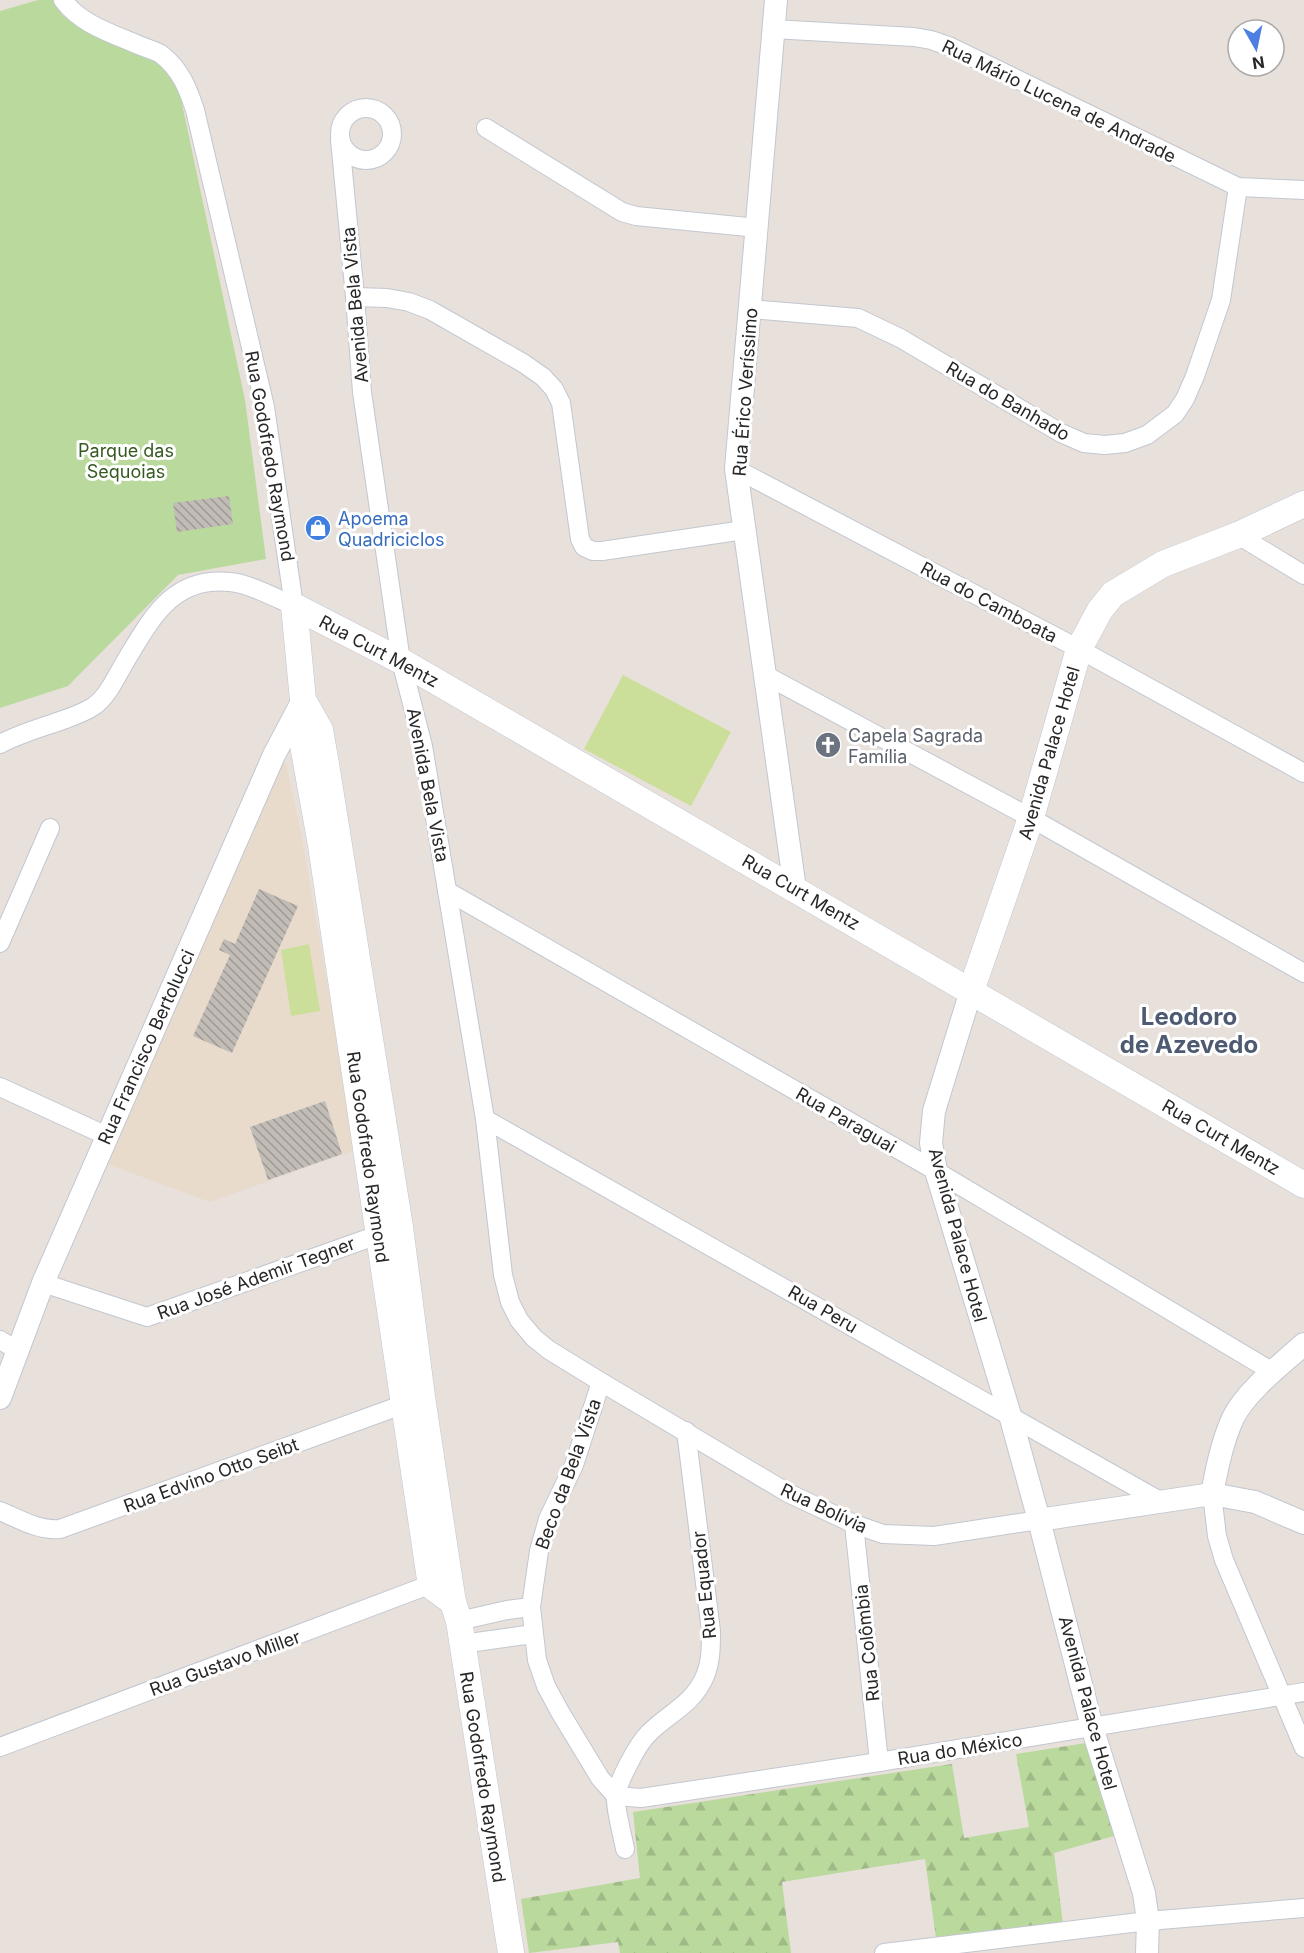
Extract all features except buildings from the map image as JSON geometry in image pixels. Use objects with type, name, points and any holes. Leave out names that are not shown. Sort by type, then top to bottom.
[{"type":"main road","name":"Avenida Palace Hotel","points":[[971,991],[1031,818],[1079,649],[1100,610],[1113,594],[1163,564],[1238,535],[1304,504]]},
{"type":"main road","name":"Rua Curt Mentz","points":[[294,606],[401,661],[1304,1185]]},
{"type":"main road","name":"Rua Godofredo Raymond","points":[[294,606],[303,700],[320,730],[440,1581],[458,1622],[511,1953]]},
{"type":"street","name":"Rua Godofredo Raymond","points":[[63,0],[72,11],[91,24],[161,54],[178,71],[187,85],[195,110],[265,407],[294,606]]},
{"type":"street","name":"Rua Érico Veríssimo","points":[[776,0],[736,469],[795,889]]},
{"type":"street","name":"Rua Mário Lucena de Andrade","points":[[773,28],[931,40],[951,47],[1238,187],[1304,190]]},
{"type":"street","name":"Avenida Bela Vista","points":[[381,156],[391,143],[392,127],[382,113],[365,108],[348,114],[340,130],[340,140],[362,392],[401,661],[423,746],[485,1119],[503,1275],[510,1302],[519,1320]]},
{"type":"street","points":[[486,128],[622,212],[636,216],[758,228]]},
{"type":"street","points":[[340,140],[344,148],[357,159],[365,161],[381,156]]},
{"type":"street","points":[[345,195],[355,173],[381,156]]},
{"type":"street","name":"Rua do Banhado","points":[[750,309],[858,318],[900,338],[1061,433],[1084,443],[1105,445],[1125,443],[1147,435],[1175,414],[1185,399],[1221,300],[1238,187]]},
{"type":"street","points":[[355,297],[387,298],[409,302],[430,310],[523,363],[543,377],[554,389],[561,403],[573,498],[580,539],[584,548],[602,551],[744,531]]},
{"type":"street","name":"Rua do Camboata","points":[[736,469],[1079,649],[1304,773]]},
{"type":"street","points":[[1238,535],[1304,575]]},
{"type":"street","points":[[0,744],[93,706],[105,694],[145,630],[165,603],[184,588],[204,583],[231,582],[294,606]]},
{"type":"street","points":[[765,675],[1031,818],[1304,973]]},
{"type":"street","name":"Rua Francisco Bertolucci","points":[[0,1398],[9,1345],[43,1283],[274,756],[303,700]]},
{"type":"street","points":[[0,943],[50,828]]},
{"type":"street","name":"Rua Paraguai","points":[[447,891],[936,1171],[1274,1372]]},
{"type":"street","name":"Avenida Palace Hotel","points":[[971,991],[934,1111],[931,1143],[936,1171],[1010,1415],[1092,1727],[1144,1893],[1148,1921],[1147,1953]]},
{"type":"street","points":[[0,1087],[107,1136]]},
{"type":"street","name":"Rua Peru","points":[[485,1119],[1160,1501]]},
{"type":"street","name":"Rua José Ademir Tegner","points":[[43,1283],[147,1317],[390,1231]]},
{"type":"street","name":"Rua Bolívia","points":[[519,1320],[534,1338],[549,1350],[788,1493],[854,1524],[883,1534],[934,1536],[1212,1494],[1255,1502],[1304,1523]]},
{"type":"street","points":[[1304,1344],[1248,1397],[1234,1416],[1218,1459],[1212,1494],[1217,1536],[1224,1560],[1304,1748]]},
{"type":"street","name":"Beco da Bela Vista","points":[[601,1382],[574,1465],[548,1519],[538,1551],[531,1607],[537,1660],[546,1686],[600,1778],[616,1796]]},
{"type":"street","name":"Rua Edvino Otto Seibt","points":[[0,1511],[50,1530],[60,1529],[413,1401]]},
{"type":"street","name":"Rua Equador","points":[[616,1796],[639,1746],[649,1733],[681,1708],[694,1694],[705,1676],[711,1655],[711,1631],[686,1431]]},
{"type":"street","name":"Rua Colômbia","points":[[854,1524],[879,1762]]},
{"type":"street","name":"Rua Gustavo Miller","points":[[0,1747],[440,1581]]},
{"type":"street","points":[[458,1622],[507,1610],[531,1607]]},
{"type":"street","points":[[458,1622],[533,1634]]},
{"type":"street","name":"Rua do México","points":[[616,1796],[641,1797],[879,1762],[1304,1692]]},
{"type":"street","points":[[616,1796],[625,1849]]},
{"type":"street","points":[[884,1953],[1148,1921],[1304,1908]]},
{"type":"shaded area","points":[[286,763],[302,837],[356,1150],[210,1202],[107,1164],[281,765]]},
{"type":"green space","name":"Parque das Sequoias","points":[[38,0],[54,0],[62,15],[156,58],[178,85],[245,400],[266,559],[178,575],[68,686],[0,708],[0,11]]},
{"type":"green space","points":[[623,675],[731,732],[691,806],[584,749]]},
{"type":"green space","points":[[309,944],[320,1011],[291,1016],[281,950]]},
{"type":"green space","points":[[1086,1743],[1114,1836],[1054,1853],[1063,1924],[936,1938],[925,1859],[782,1882],[791,1953],[620,1953],[618,1942],[529,1953],[521,1899],[640,1878],[633,1812],[952,1764],[964,1838],[1029,1827],[1016,1754]]},
{"type":"place","name":"Apoema Quadriciclos","points":[[318,528]]},
{"type":"place","name":"Capela Sagrada Família","points":[[828,745]]},
{"type":"district","name":"Leodoro de Azevedo","points":[[1189,1030]]}]
